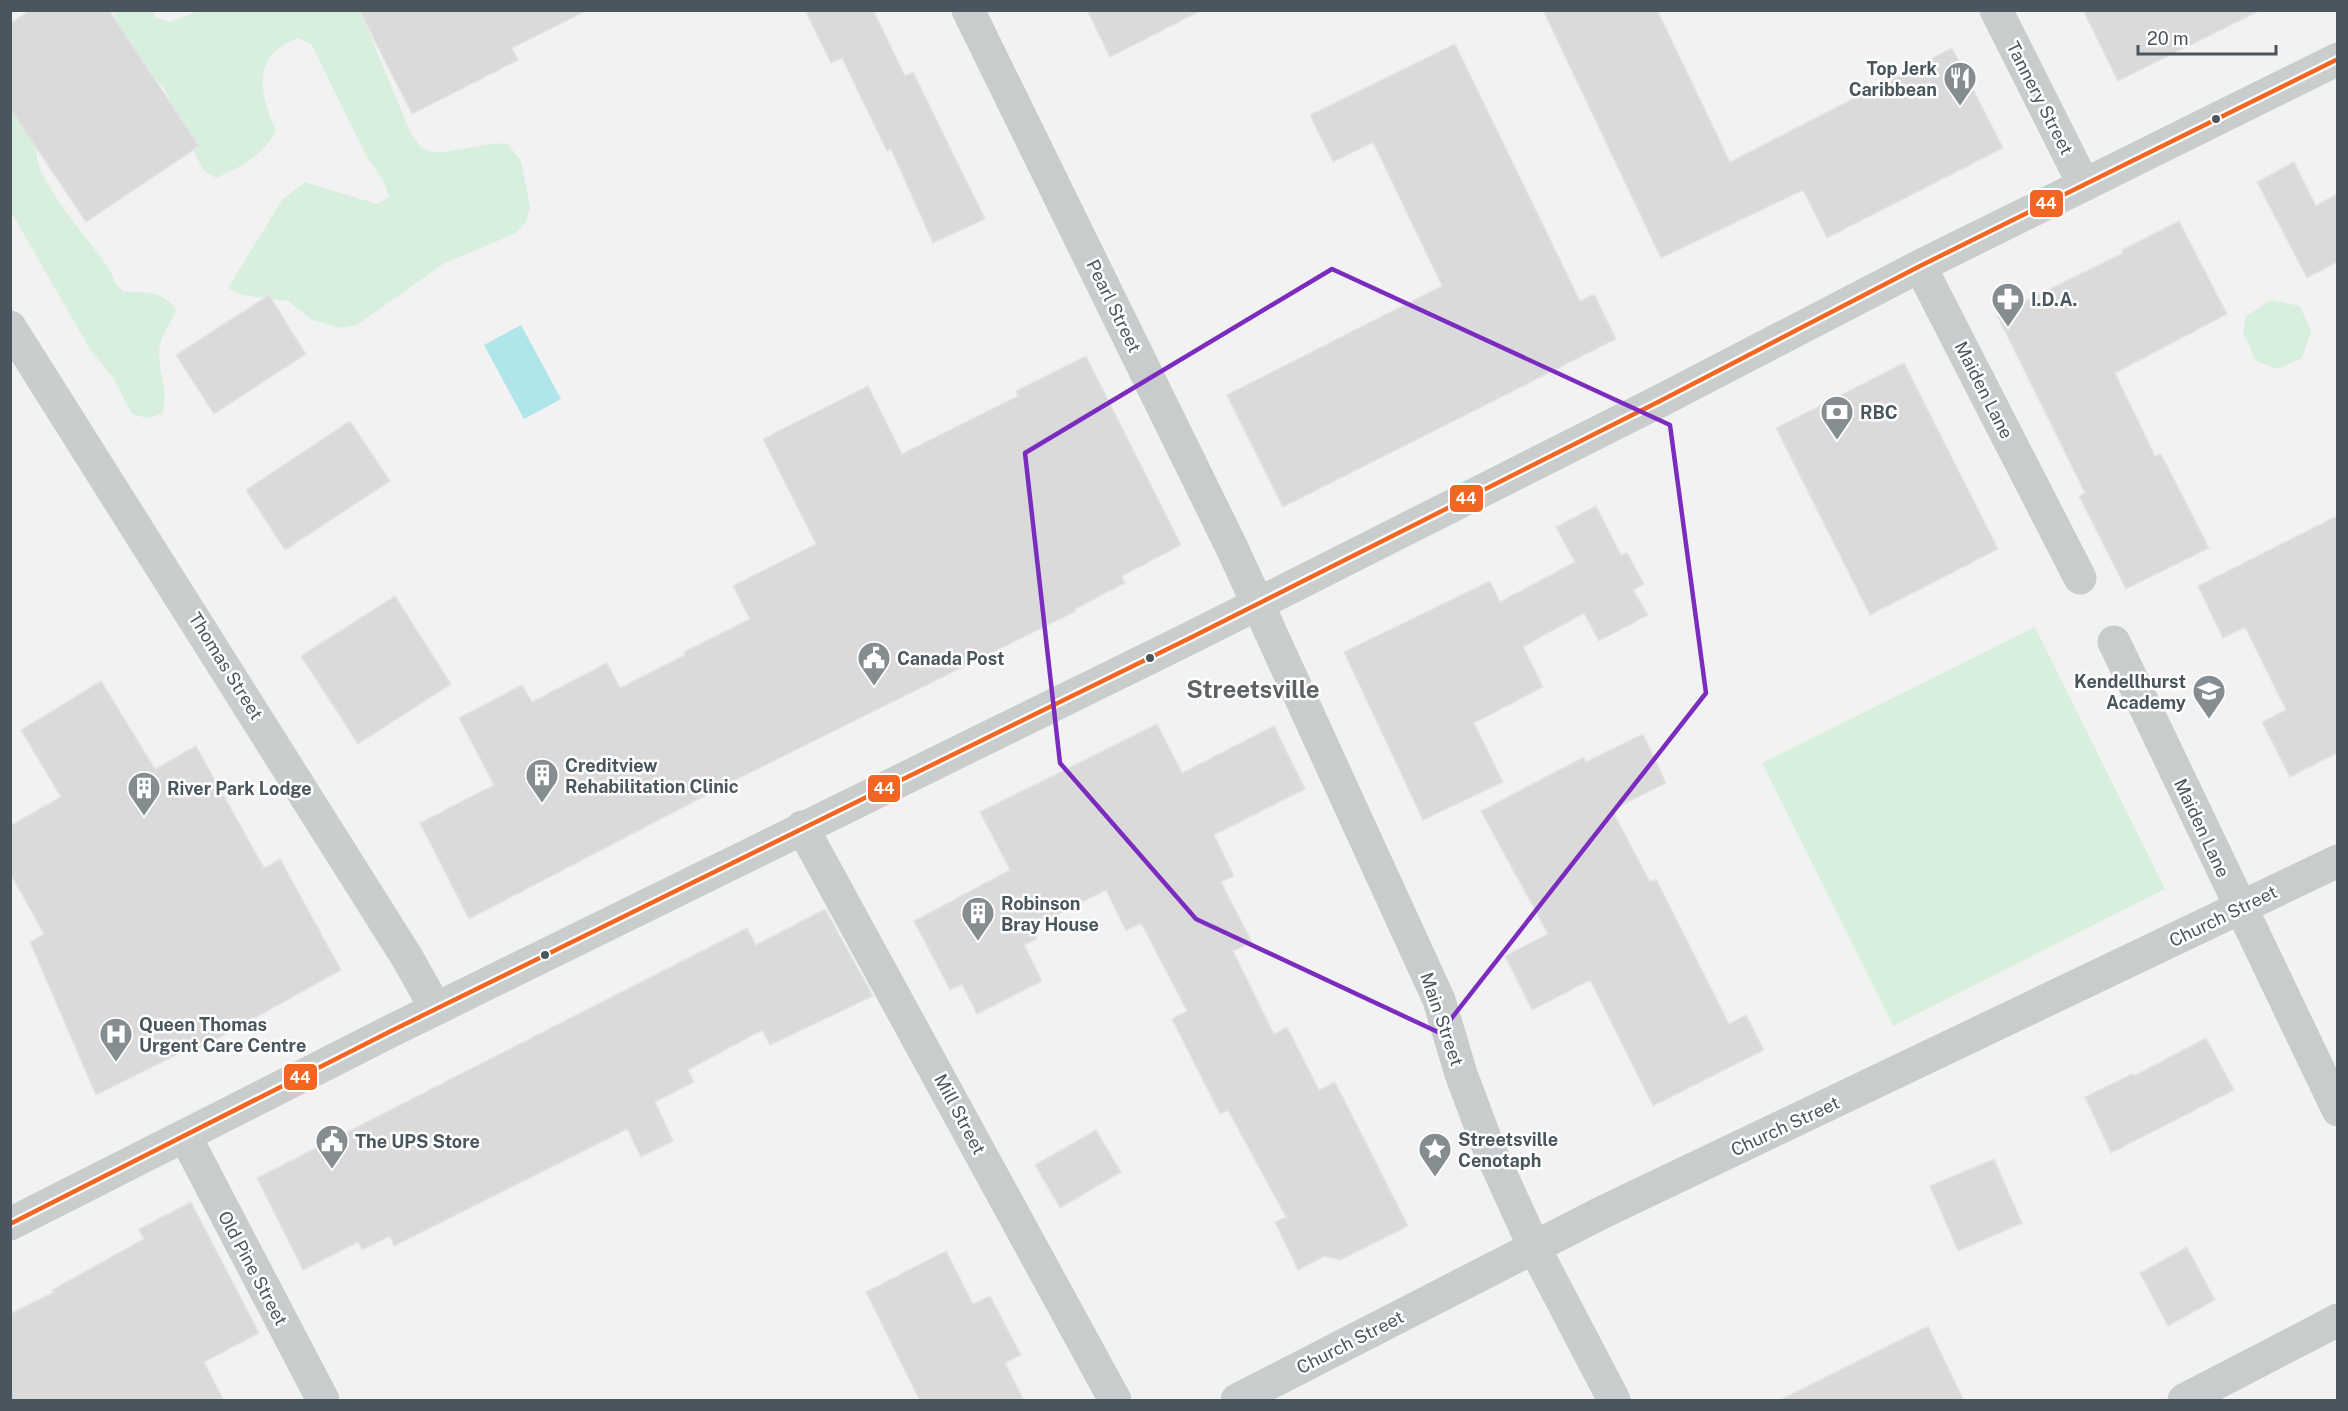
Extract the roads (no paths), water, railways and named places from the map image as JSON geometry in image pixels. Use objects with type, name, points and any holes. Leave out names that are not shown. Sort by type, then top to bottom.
[{"type":"main road","points":[[10,1224],[436,1009],[1257,603],[1660,401],[1920,266],[2337,59]]},
{"type":"main road","name":"Thomas Street","points":[[10,327],[226,666],[408,959],[436,1009]]},
{"type":"main road","name":"Main Street","points":[[1535,1249],[1614,1401]]},
{"type":"street","name":"Pearl Street","points":[[968,10],[1257,603]]},
{"type":"street","name":"Tannery Street","points":[[1996,10],[2084,185]]},
{"type":"street","name":"Maiden Lane","points":[[1920,266],[2080,578]]},
{"type":"street","name":"Main Street","points":[[1257,603],[1439,1000],[1461,1074],[1488,1146],[1535,1249]]},
{"type":"street","name":"Maiden Lane","points":[[2114,642],[2337,1110]]},
{"type":"street","name":"Mill Street","points":[[802,827],[1115,1401]]},
{"type":"street","name":"Church Street","points":[[1237,1401],[1601,1213],[2337,861]]},
{"type":"street","name":"Old Pine Street","points":[[185,1136],[323,1401]]},
{"type":"street","points":[[2184,1401],[2337,1320]]},
{"type":"water","points":[[521,325],[561,399],[524,419],[484,345]]},
{"type":"place","name":"Top Jerk Caribbean","points":[[1960,107]]},
{"type":"place","name":"I.D.A.","points":[[2008,328]]},
{"type":"place","name":"RBC","points":[[1837,441]]},
{"type":"place","name":"Canada Post","points":[[874,687]]},
{"type":"place","name":"Kendellhurst Academy","points":[[2209,720]]},
{"type":"place","name":"Creditview Rehabilitation Clinic","points":[[542,804]]},
{"type":"place","name":"River Park Lodge","points":[[144,817]]},
{"type":"place","name":"Robinson Bray House","points":[[978,942]]},
{"type":"place","name":"Queen Thomas Urgent Care Centre","points":[[116,1063]]},
{"type":"place","name":"The UPS Store","points":[[332,1170]]},
{"type":"place","name":"Streetsville Cenotaph","points":[[1435,1178]]},
{"type":"district","name":"Streetsville","points":[[1253,689]]}]
